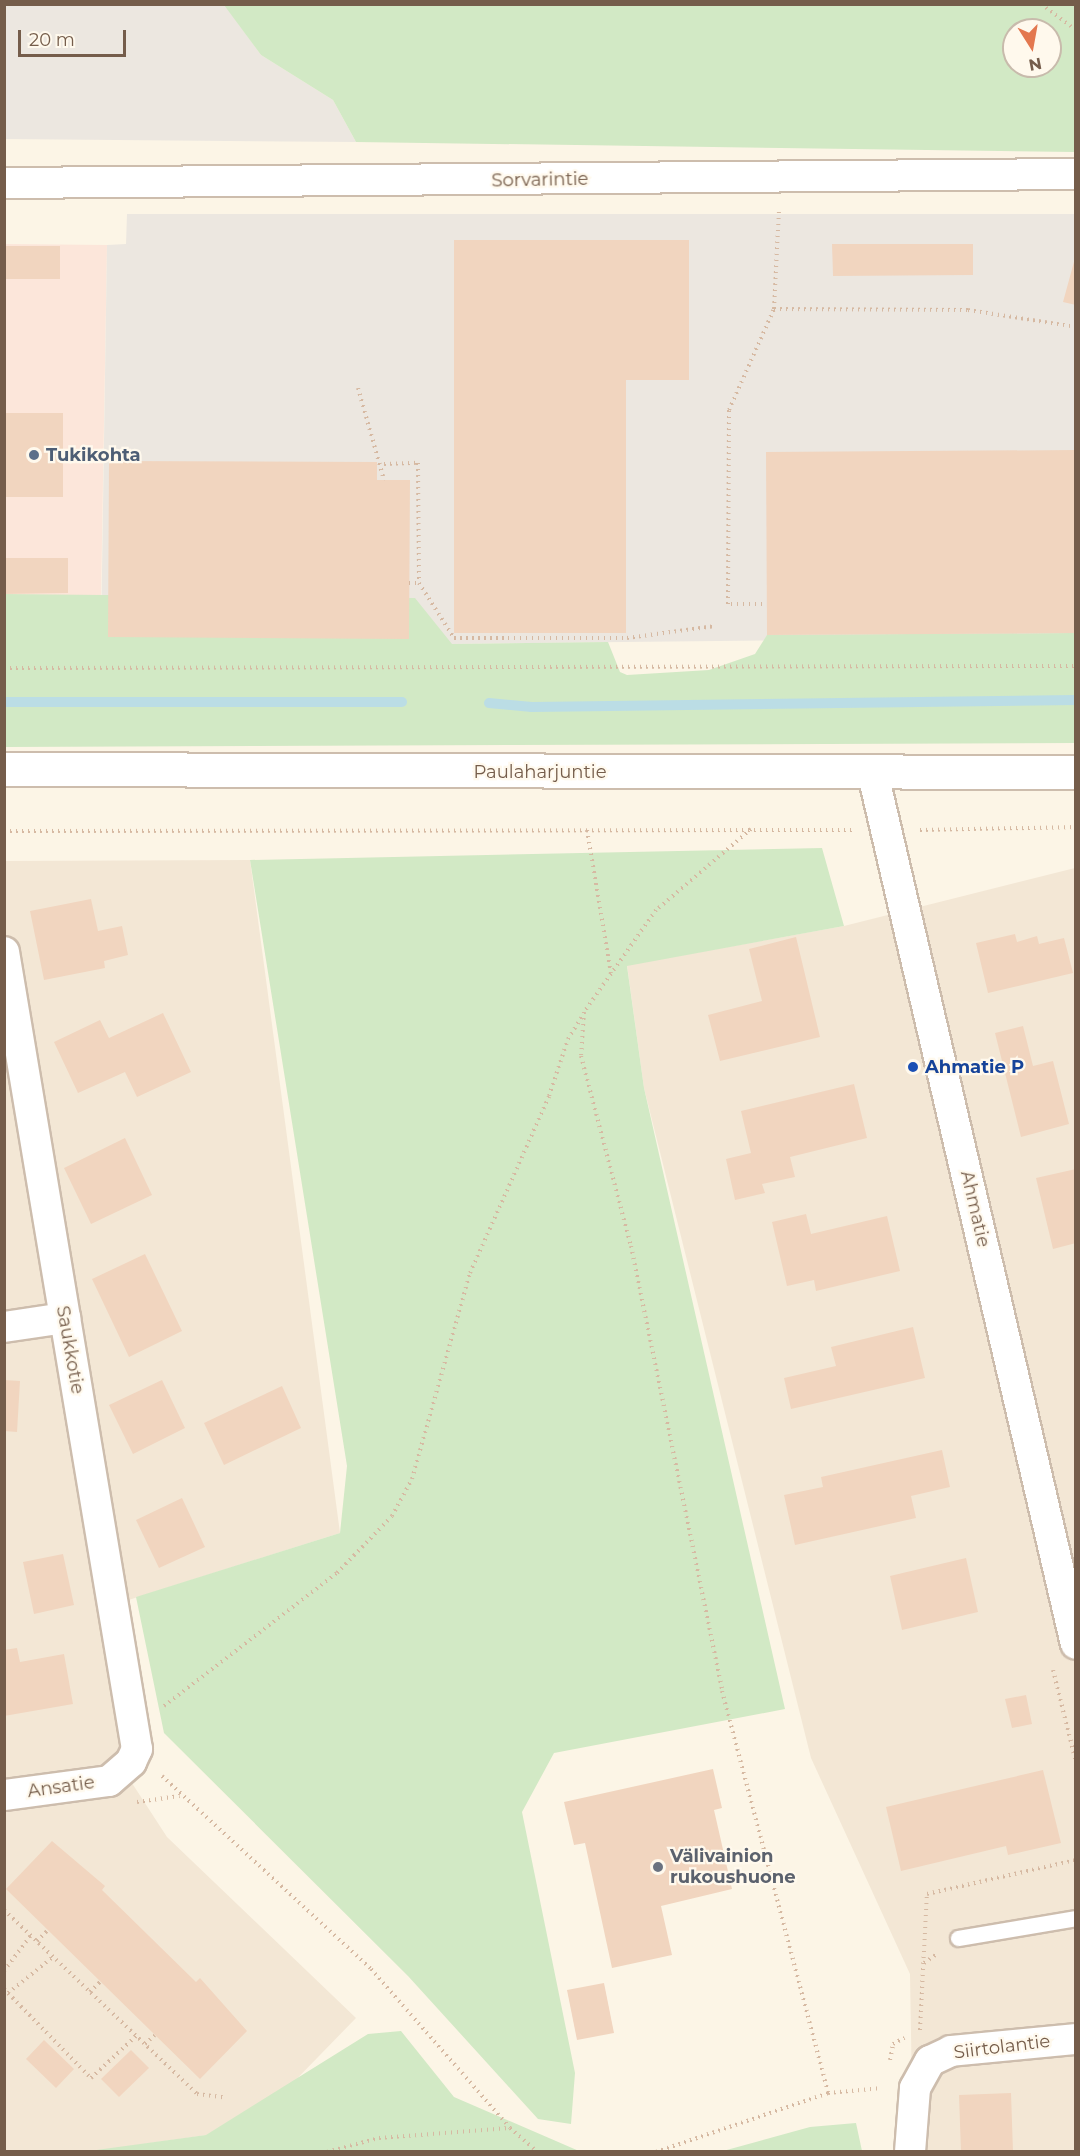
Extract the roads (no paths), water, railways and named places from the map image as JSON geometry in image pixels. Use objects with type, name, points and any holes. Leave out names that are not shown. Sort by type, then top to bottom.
[{"type":"street","name":"Sorvarintie","points":[[4,183],[1076,174]]},
{"type":"street","name":"Paulaharjuntie","points":[[4,769],[873,774],[1076,772]]},
{"type":"street","name":"Ahmatie","points":[[873,774],[1076,1644]]},
{"type":"street","name":"Saukkotie","points":[[4,952],[135,1735]]},
{"type":"street","points":[[4,1327],[65,1318]]},
{"type":"street","name":"Ansatie","points":[[4,1795],[109,1781],[131,1762],[135,1735]]},
{"type":"street","name":"Siirtolantie","points":[[910,2151],[915,2088],[930,2061],[951,2050],[1076,2039]]},
{"type":"lane","points":[[958,1938],[1076,1918]]},
{"type":"waterway","points":[[489,703],[532,707],[1076,700]]},
{"type":"waterway","points":[[4,702],[402,702]]},
{"type":"place","name":"Tukikohta","points":[[34,455]]},
{"type":"place","name":"Ahmatie P","points":[[913,1067]]},
{"type":"place","name":"Välivainion rukoushuone","points":[[658,1867]]}]
